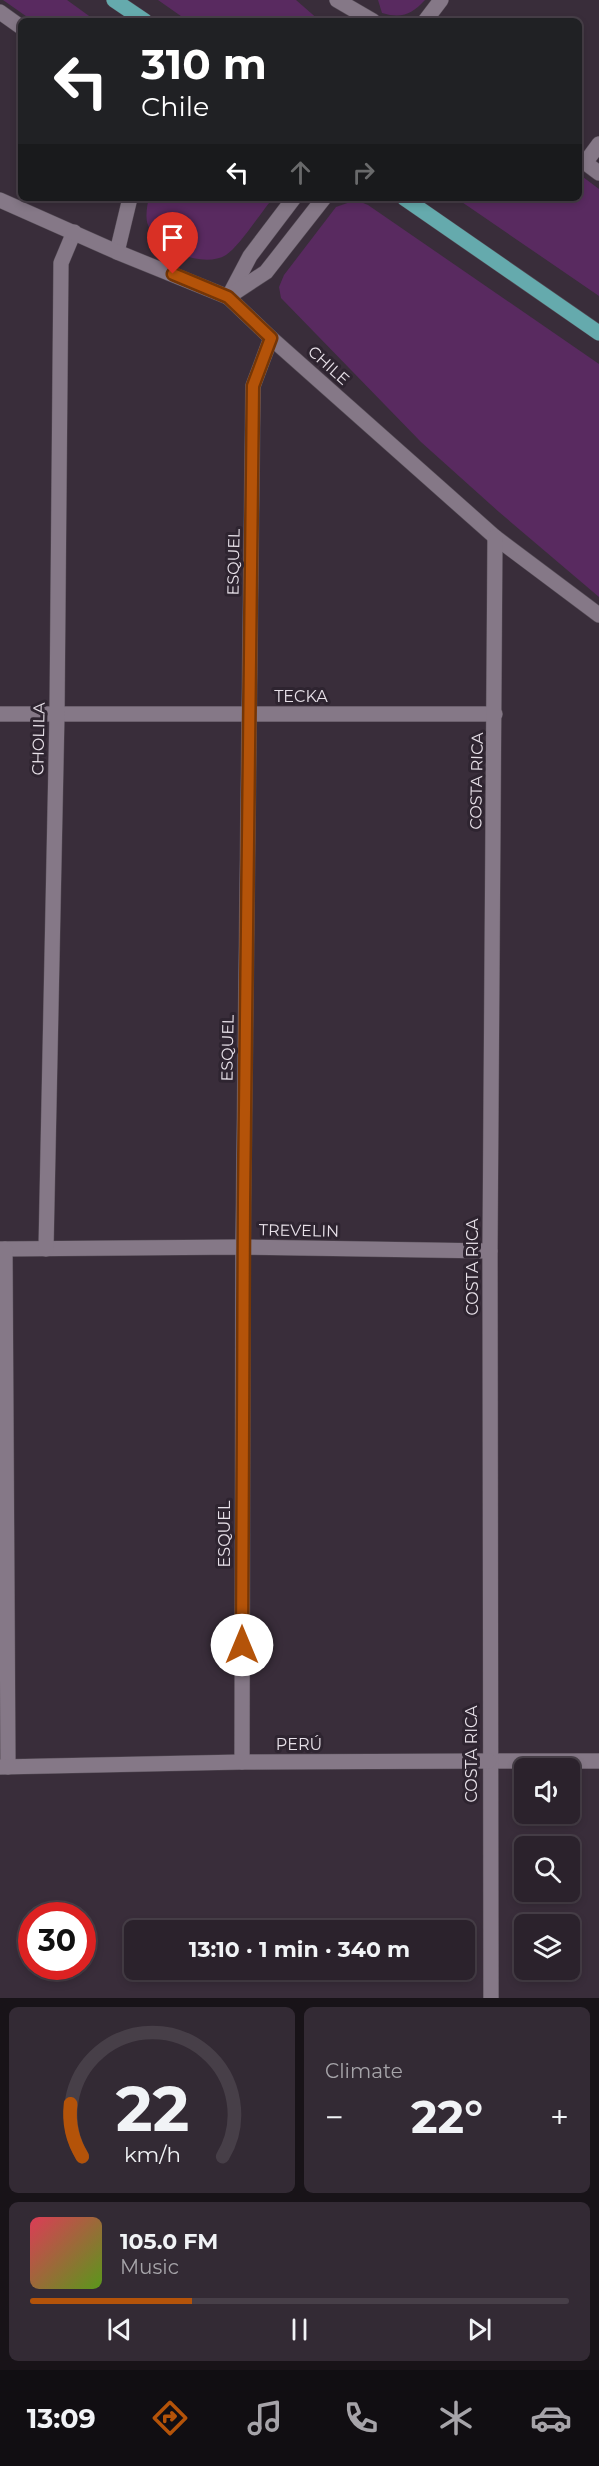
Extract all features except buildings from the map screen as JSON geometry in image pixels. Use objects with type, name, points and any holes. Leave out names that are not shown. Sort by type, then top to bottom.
[{"type":"main road","points":[[114,0],[141,18]]},
{"type":"main road","points":[[408,201],[599,333]]},
{"type":"street","points":[[338,0],[368,18]]},
{"type":"street","points":[[427,18],[441,0]]},
{"type":"street","points":[[0,12],[18,25]]},
{"type":"street","points":[[599,144],[582,160],[599,173]]},
{"type":"street","name":"CHILE","points":[[0,200],[117,252],[228,297],[495,537],[599,615]]},
{"type":"street","points":[[117,252],[129,201]]},
{"type":"street","points":[[228,297],[250,256],[292,201]]},
{"type":"street","points":[[228,297],[266,272],[322,201]]},
{"type":"street","name":"CHOLILA","points":[[46,1249],[57,714],[61,263],[74,232]]},
{"type":"street","name":"ESQUEL","points":[[242,1762],[243,1247],[253,386],[271,338]]},
{"type":"street","name":"COSTA RICA","points":[[491,1998],[490,1251],[495,537]]},
{"type":"street","name":"TECKA","points":[[0,714],[495,714]]},
{"type":"street","name":"TREVELIN","points":[[2,1249],[243,1247],[490,1251]]},
{"type":"street","points":[[2,1249],[4,1767]]},
{"type":"street","name":"PERÚ","points":[[4,1767],[242,1762],[599,1761]]},
{"type":"shaded area","points":[[3,0],[67,0],[92,18],[29,18]]},
{"type":"shaded area","points":[[158,0],[296,0],[317,18],[184,18]]},
{"type":"shaded area","points":[[378,0],[425,0],[411,12],[395,15],[382,13]]},
{"type":"shaded area","points":[[582,176],[599,189],[599,296],[460,201],[582,201]]},
{"type":"shaded area","points":[[148,201],[271,201],[231,251],[216,259],[206,260],[182,255],[161,242],[148,225]]},
{"type":"shaded area","points":[[353,201],[368,205],[599,364],[599,597],[421,442],[281,298],[279,287],[284,275],[336,207]]},
{"type":"route","points":[[173,274],[228,297],[271,338],[253,386],[248,714],[242,1645]]}]
